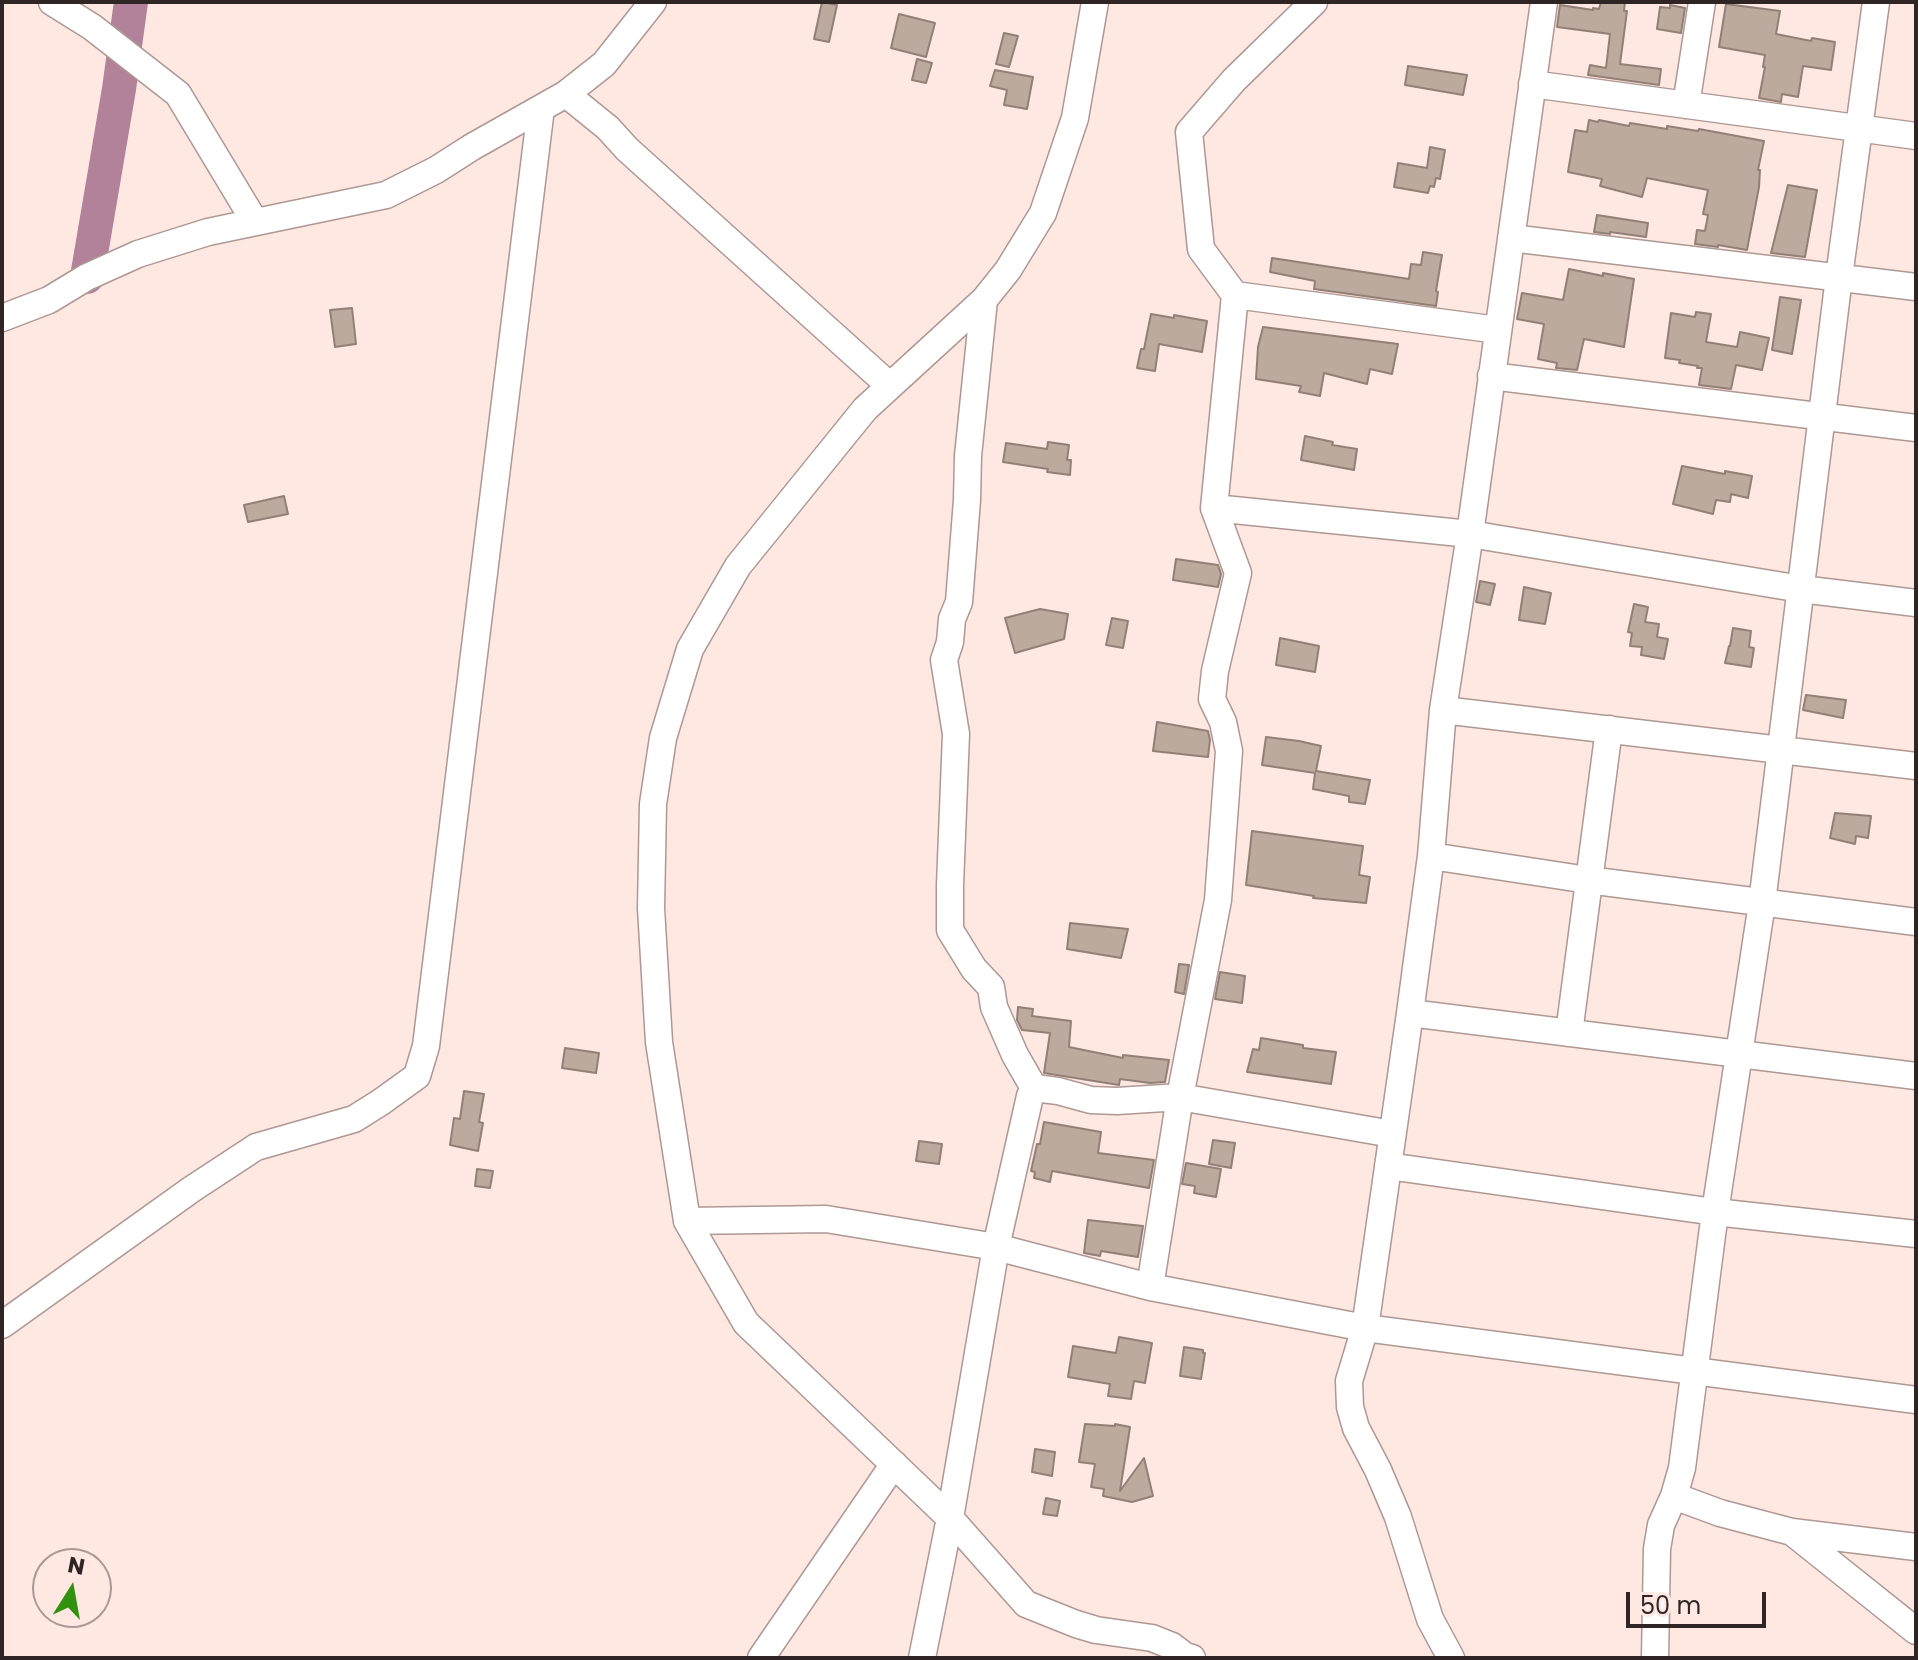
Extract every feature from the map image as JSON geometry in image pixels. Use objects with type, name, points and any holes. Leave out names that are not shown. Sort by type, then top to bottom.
[{"type":"street","points":[[52,2],[92,27],[178,94],[255,222]]},
{"type":"street","points":[[2,318],[49,300],[87,277],[138,254],[208,232],[386,195],[436,170],[566,94],[604,64],[653,2]]},
{"type":"street","points":[[1095,2],[1075,118],[1043,213],[1008,270],[984,300],[865,409],[738,566],[690,649],[663,738],[653,804],[651,908],[659,1042],[687,1221],[746,1323],[950,1518],[1026,1604],[1096,1630],[1152,1638],[1172,1646],[1187,1657]]},
{"type":"street","points":[[1150,1287],[1180,1097],[1218,900],[1229,751],[1223,722],[1212,699],[1215,671],[1238,573],[1214,508],[1235,295],[1201,249],[1189,132],[1234,80],[1314,2]]},
{"type":"street","points":[[1451,1658],[1430,1619],[1398,1517],[1356,1428],[1350,1407],[1349,1381],[1365,1328],[1410,1013],[1431,856],[1443,710],[1544,2]]},
{"type":"street","points":[[1686,105],[1702,2]]},
{"type":"street","points":[[1655,1658],[1657,1549],[1661,1525],[1682,1468],[1715,1212],[1762,903],[1876,2]]},
{"type":"street","points":[[1532,84],[1916,136]]},
{"type":"street","points":[[566,94],[608,128],[627,149],[890,386]]},
{"type":"street","points":[[2,1325],[256,1147],[354,1119],[417,1076],[426,1046],[541,108]]},
{"type":"street","points":[[1511,238],[1916,287]]},
{"type":"street","points":[[1235,295],[1498,330]]},
{"type":"street","points":[[984,300],[968,456],[959,602],[952,619],[950,642],[944,660],[956,734],[950,930],[974,969],[991,987],[994,1007],[1015,1055],[1034,1088]]},
{"type":"street","points":[[1491,376],[1916,428]]},
{"type":"street","points":[[1214,508],[1470,534],[1801,589],[1916,603]]},
{"type":"street","points":[[1443,710],[1916,766]]},
{"type":"street","points":[[1569,1033],[1609,729]]},
{"type":"street","points":[[1431,856],[1588,880],[1916,922]]},
{"type":"street","points":[[1410,1013],[1916,1076]]},
{"type":"street","points":[[1034,1088],[1091,1100],[1180,1097],[1392,1134]]},
{"type":"street","points":[[922,1658],[950,1518],[996,1247],[1034,1088]]},
{"type":"street","points":[[1388,1166],[1715,1212],[1916,1234]]},
{"type":"street","points":[[687,1221],[826,1219],[996,1247],[1150,1287],[1365,1328],[1916,1400]]},
{"type":"street","points":[[761,1658],[894,1464]]},
{"type":"street","points":[[1674,1496],[1720,1513],[1792,1532],[1916,1547]]},
{"type":"street","points":[[1792,1532],[1916,1631]]},
{"type":"building","points":[[822,2],[837,5],[829,42],[814,39]]},
{"type":"building","points":[[1601,2],[1625,2],[1624,11],[1627,11],[1620,64],[1661,69],[1659,85],[1588,75],[1590,65],[1606,68],[1610,34],[1557,27],[1560,5],[1593,10],[1599,9]]},
{"type":"building","points":[[1726,4],[1780,11],[1776,34],[1835,42],[1831,70],[1803,66],[1798,97],[1782,94],[1781,102],[1759,98],[1765,55],[1719,47]]},
{"type":"building","points":[[1670,5],[1685,8],[1681,33],[1657,29],[1660,7],[1670,8]]},
{"type":"building","points":[[899,14],[935,23],[926,57],[891,48]]},
{"type":"building","points":[[1004,33],[1018,36],[1009,67],[996,64]]},
{"type":"building","points":[[917,59],[932,63],[926,83],[912,80]]},
{"type":"building","points":[[1408,66],[1467,75],[1463,95],[1405,85]]},
{"type":"building","points":[[995,70],[1033,77],[1027,109],[1004,105],[1007,90],[990,86]]},
{"type":"building","points":[[1589,120],[1629,126],[1630,123],[1667,129],[1667,126],[1699,129],[1764,141],[1747,250],[1695,244],[1697,230],[1705,231],[1708,215],[1703,214],[1708,190],[1647,178],[1642,197],[1600,186],[1602,179],[1568,172],[1575,130],[1587,132]]},
{"type":"building","points":[[1430,147],[1445,150],[1440,179],[1436,178],[1434,187],[1430,186],[1428,193],[1394,187],[1398,163],[1427,168]]},
{"type":"building","points":[[1788,185],[1817,190],[1805,257],[1771,253]]},
{"type":"building","points":[[1597,215],[1648,223],[1646,237],[1594,232]]},
{"type":"building","points":[[1423,252],[1442,255],[1436,306],[1314,289],[1315,281],[1270,272],[1272,258],[1409,279],[1411,264],[1421,265]]},
{"type":"building","points":[[1569,269],[1634,279],[1624,347],[1584,339],[1577,370],[1556,368],[1557,363],[1538,359],[1544,324],[1517,319],[1522,293],[1563,300]]},
{"type":"building","points":[[1780,297],[1801,300],[1792,354],[1772,350]]},
{"type":"building","points":[[352,308],[356,344],[335,347],[330,310]]},
{"type":"building","points":[[1696,312],[1711,314],[1706,342],[1737,347],[1740,332],[1769,338],[1762,370],[1736,365],[1731,389],[1699,385],[1702,368],[1665,358],[1671,313],[1695,317]]},
{"type":"building","points":[[1151,314],[1207,321],[1202,352],[1159,344],[1155,371],[1137,368]]},
{"type":"building","points":[[1263,327],[1398,344],[1392,374],[1370,369],[1367,384],[1324,373],[1320,396],[1299,392],[1301,386],[1256,379]]},
{"type":"building","points":[[1305,436],[1357,449],[1354,470],[1301,460]]},
{"type":"building","points":[[1048,442],[1069,445],[1067,460],[1071,460],[1070,475],[1003,462],[1006,443],[1047,449]]},
{"type":"building","points":[[1682,466],[1752,476],[1748,498],[1731,494],[1730,502],[1716,500],[1713,514],[1673,504]]},
{"type":"building","points":[[284,496],[288,514],[248,522],[244,505]]},
{"type":"building","points":[[1176,559],[1218,565],[1221,574],[1218,587],[1173,580]]},
{"type":"building","points":[[1480,581],[1495,584],[1490,605],[1476,602]]},
{"type":"building","points":[[1524,587],[1551,593],[1545,624],[1519,620]]},
{"type":"building","points":[[1634,604],[1648,607],[1645,622],[1659,624],[1657,637],[1668,639],[1664,659],[1641,655],[1642,647],[1630,646],[1632,633],[1628,632]]},
{"type":"building","points":[[1040,609],[1068,614],[1064,639],[1015,653],[1005,618]]},
{"type":"building","points":[[1112,618],[1128,621],[1123,648],[1106,645]]},
{"type":"building","points":[[1733,628],[1751,631],[1749,647],[1754,648],[1751,667],[1725,663]]},
{"type":"building","points":[[1280,638],[1319,646],[1315,672],[1276,665]]},
{"type":"building","points":[[1806,695],[1846,700],[1843,718],[1803,710]]},
{"type":"building","points":[[1157,722],[1208,731],[1208,757],[1153,751]]},
{"type":"building","points":[[1266,737],[1321,746],[1316,771],[1370,780],[1365,804],[1349,802],[1349,796],[1313,789],[1315,773],[1262,765]]},
{"type":"building","points":[[1835,813],[1871,816],[1868,838],[1856,836],[1855,844],[1830,838]]},
{"type":"building","points":[[1252,831],[1363,846],[1359,875],[1370,877],[1366,903],[1313,898],[1246,885]]},
{"type":"building","points":[[1070,923],[1128,929],[1121,958],[1067,949]]},
{"type":"building","points":[[1179,964],[1189,965],[1184,994],[1175,992]]},
{"type":"building","points":[[1220,972],[1245,976],[1242,1003],[1215,999]]},
{"type":"building","points":[[1018,1007],[1033,1009],[1032,1016],[1071,1021],[1069,1047],[1123,1058],[1123,1055],[1169,1060],[1165,1082],[1120,1079],[1119,1085],[1044,1073],[1050,1033],[1022,1030],[1017,1020]]},
{"type":"building","points":[[1261,1038],[1336,1052],[1331,1084],[1247,1072],[1253,1049],[1259,1050]]},
{"type":"building","points":[[565,1048],[599,1053],[596,1073],[562,1068]]},
{"type":"building","points":[[464,1091],[484,1094],[478,1151],[450,1145],[454,1118],[460,1119]]},
{"type":"building","points":[[1044,1122],[1101,1132],[1098,1153],[1154,1160],[1149,1188],[1052,1171],[1050,1182],[1034,1178],[1035,1172],[1031,1171]]},
{"type":"building","points":[[1213,1140],[1235,1143],[1231,1168],[1209,1164]]},
{"type":"building","points":[[919,1141],[942,1144],[939,1164],[916,1161]]},
{"type":"building","points":[[1186,1163],[1221,1169],[1216,1197],[1194,1193],[1195,1186],[1182,1184]]},
{"type":"building","points":[[477,1169],[493,1171],[490,1188],[475,1186]]},
{"type":"building","points":[[1088,1220],[1143,1226],[1138,1257],[1101,1251],[1100,1256],[1084,1253]]},
{"type":"building","points":[[1119,1337],[1152,1343],[1145,1383],[1134,1381],[1131,1399],[1108,1396],[1110,1384],[1068,1377],[1073,1346],[1116,1353]]},
{"type":"building","points":[[1184,1347],[1205,1353],[1201,1379],[1180,1376]]},
{"type":"building","points":[[1085,1424],[1130,1427],[1120,1491],[1144,1458],[1153,1496],[1132,1502],[1103,1496],[1104,1489],[1091,1487],[1095,1464],[1079,1462]]},
{"type":"building","points":[[1035,1449],[1055,1452],[1052,1476],[1032,1472]]},
{"type":"building","points":[[1046,1498],[1060,1501],[1057,1516],[1043,1514]]},
{"type":"waterway","points":[[87,277],[131,2]]}]
